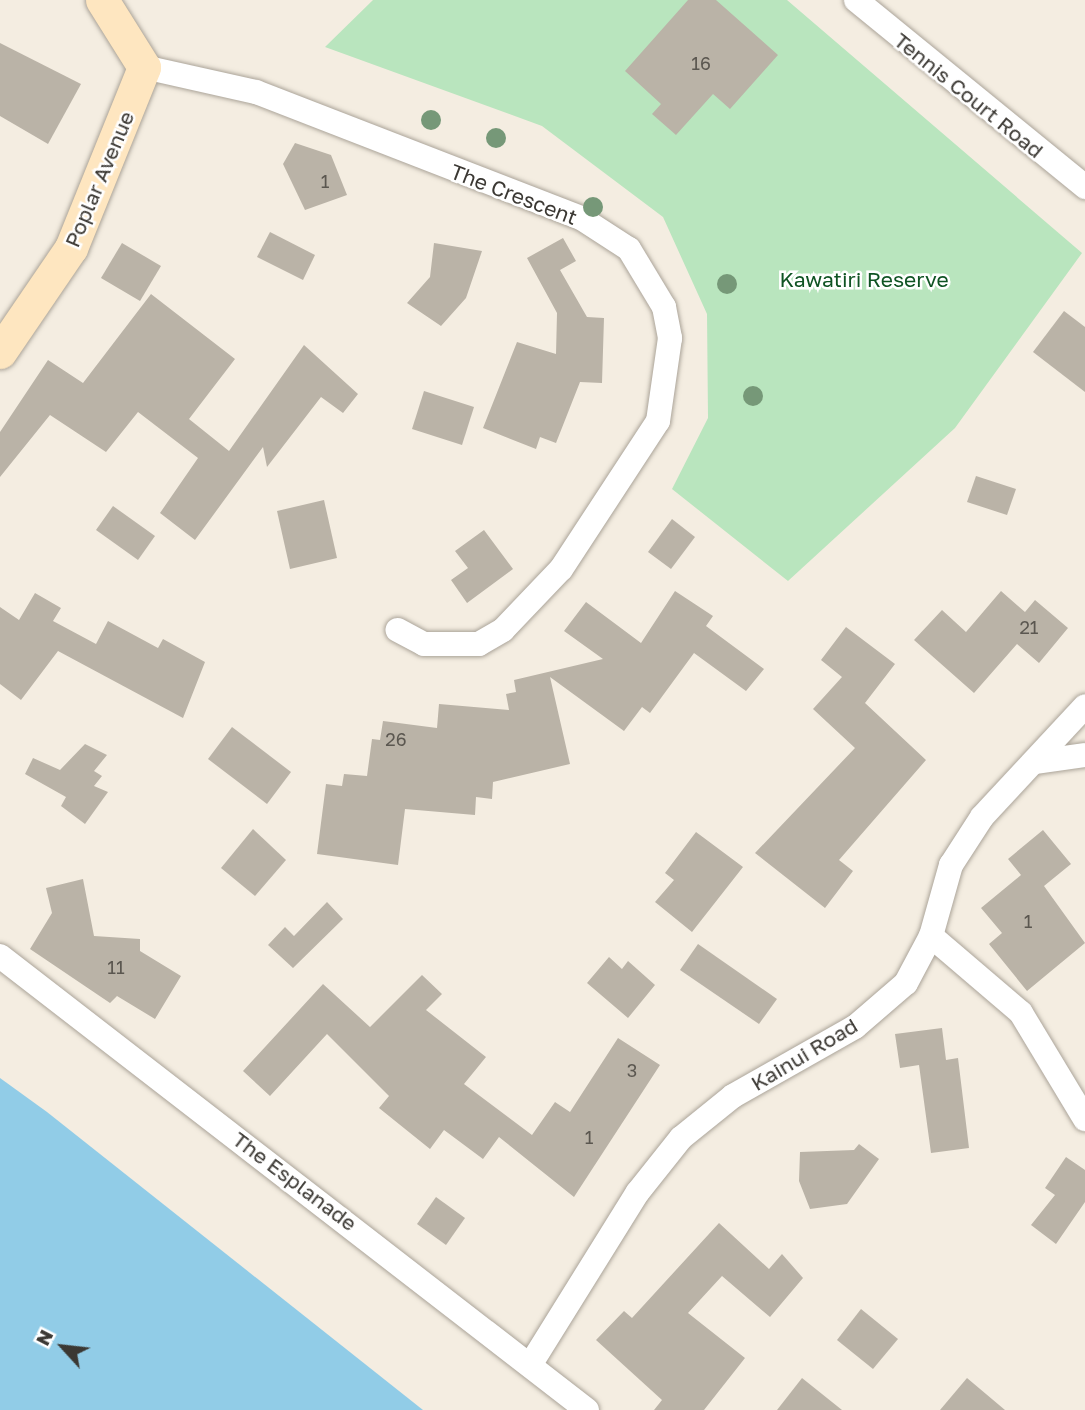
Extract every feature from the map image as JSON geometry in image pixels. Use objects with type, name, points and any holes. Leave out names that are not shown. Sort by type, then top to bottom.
[{"type":"main road","points":[[102,0],[144,67]]},
{"type":"main road","name":"Poplar Avenue","points":[[0,352],[71,248],[144,67]]},
{"type":"street","name":"Tennis Court Road","points":[[856,0],[1085,187]]},
{"type":"street","name":"The Crescent","points":[[144,67],[256,92],[581,218],[629,250],[664,307],[670,338],[658,421],[561,569],[503,630],[479,644],[424,644],[398,630]]},
{"type":"street","name":"Kainui Road","points":[[533,1362],[638,1192],[681,1138],[733,1096],[855,1027],[906,983],[931,936],[951,865],[982,817],[1036,762],[1085,706]]},
{"type":"street","points":[[1036,762],[1085,755]]},
{"type":"street","points":[[931,936],[1021,1013],[1085,1119]]},
{"type":"street","name":"The Esplanade","points":[[0,956],[533,1362],[587,1410]]},
{"type":"green space","name":"Kawatiri Reserve","points":[[373,0],[787,0],[1082,253],[955,428],[788,581],[672,489],[708,418],[707,314],[663,217],[542,126],[325,47]]},
{"type":"water","points":[[0,1078],[47,1112],[423,1410],[0,1410]]},
{"type":"building","points":[[688,0],[716,0],[778,55],[730,109],[713,94],[676,135],[652,114],[661,104],[625,71]]},
{"type":"building","points":[[0,43],[81,84],[48,144],[0,116]]},
{"type":"building","points":[[295,143],[331,155],[347,195],[305,210],[283,164]]},
{"type":"building","points":[[270,232],[315,255],[303,280],[257,257]]},
{"type":"building","points":[[563,238],[576,261],[560,270],[587,317],[604,318],[602,383],[580,382],[556,443],[540,437],[536,449],[483,428],[517,342],[556,354],[557,313],[527,258]]},
{"type":"building","points":[[122,243],[161,266],[140,301],[101,278]]},
{"type":"building","points":[[434,243],[482,251],[466,298],[441,326],[407,303],[430,277]]},
{"type":"building","points":[[151,294],[235,359],[189,419],[229,451],[304,345],[358,394],[343,413],[321,397],[267,467],[263,447],[195,540],[160,513],[198,458],[138,412],[106,452],[50,415],[0,477],[0,432],[48,360],[83,383]]},
{"type":"building","points":[[1064,311],[1085,327],[1085,392],[1033,352]]},
{"type":"building","points":[[424,391],[474,407],[462,445],[412,429]]},
{"type":"building","points":[[976,476],[1016,489],[1007,515],[967,502]]},
{"type":"building","points":[[324,500],[337,558],[290,569],[277,511]]},
{"type":"building","points":[[113,506],[155,536],[138,560],[96,530]]},
{"type":"building","points":[[672,519],[695,537],[671,569],[648,552]]},
{"type":"building","points":[[484,530],[513,569],[467,603],[451,580],[468,568],[455,551]]},
{"type":"building","points":[[675,591],[713,616],[706,626],[764,669],[746,691],[694,653],[650,713],[642,707],[624,731],[550,677],[570,764],[493,782],[492,799],[476,797],[475,815],[405,809],[398,865],[317,854],[326,784],[342,786],[344,774],[367,776],[372,739],[380,740],[383,721],[437,728],[439,704],[509,710],[506,694],[516,692],[514,680],[603,659],[564,631],[586,602],[641,643]]},
{"type":"building","points":[[1001,591],[1025,612],[1035,600],[1068,628],[1039,663],[1017,644],[974,693],[914,640],[942,610],[966,632]]},
{"type":"building","points":[[35,593],[61,608],[53,621],[96,644],[108,621],[158,648],[163,639],[205,662],[183,718],[58,651],[21,700],[0,684],[0,607],[19,620]]},
{"type":"building","points":[[846,627],[895,664],[865,703],[926,760],[839,860],[853,871],[825,908],[755,853],[855,748],[813,709],[842,677],[821,660]]},
{"type":"building","points":[[232,727],[291,772],[267,804],[208,759]]},
{"type":"building","points":[[85,744],[107,755],[94,771],[102,776],[94,786],[108,792],[85,824],[61,806],[66,797],[25,774],[33,758],[60,770]]},
{"type":"building","points":[[253,829],[286,860],[255,896],[221,868]]},
{"type":"building","points":[[1043,830],[1071,864],[1044,886],[1085,943],[1027,991],[989,944],[1002,933],[981,908],[1021,875],[1008,859]]},
{"type":"building","points":[[696,832],[743,867],[692,932],[655,902],[674,880],[665,873]]},
{"type":"building","points":[[83,879],[94,936],[140,939],[140,951],[181,976],[155,1019],[117,996],[110,1003],[30,949],[52,913],[46,888]]},
{"type":"building","points":[[327,902],[343,919],[293,968],[268,945],[285,927],[294,936]]},
{"type":"building","points":[[698,944],[777,999],[759,1024],[680,970]]},
{"type":"building","points":[[609,957],[622,969],[628,961],[655,985],[628,1018],[587,983]]},
{"type":"building","points":[[422,975],[442,994],[426,1010],[486,1057],[464,1084],[532,1135],[555,1102],[570,1112],[618,1038],[660,1065],[574,1197],[499,1137],[483,1159],[444,1130],[430,1149],[379,1108],[389,1096],[327,1034],[270,1096],[243,1071],[323,984],[370,1027]]},
{"type":"building","points":[[942,1028],[946,1060],[958,1058],[969,1148],[931,1153],[919,1065],[900,1068],[895,1034]]},
{"type":"building","points":[[859,1144],[879,1159],[847,1204],[810,1209],[799,1181],[800,1152],[854,1150]]},
{"type":"building","points":[[1066,1157],[1085,1170],[1085,1202],[1056,1244],[1031,1225],[1055,1195],[1045,1188]]},
{"type":"building","points":[[436,1197],[465,1218],[446,1245],[417,1224]]},
{"type":"building","points":[[719,1223],[769,1269],[782,1254],[803,1278],[770,1317],[722,1276],[688,1313],[745,1358],[704,1410],[654,1410],[662,1400],[596,1340],[624,1311],[632,1318]]},
{"type":"building","points":[[861,1309],[898,1339],[873,1369],[837,1340]]},
{"type":"building","points":[[802,1378],[842,1410],[777,1410]]},
{"type":"building","points":[[967,1378],[1005,1410],[940,1410]]}]
